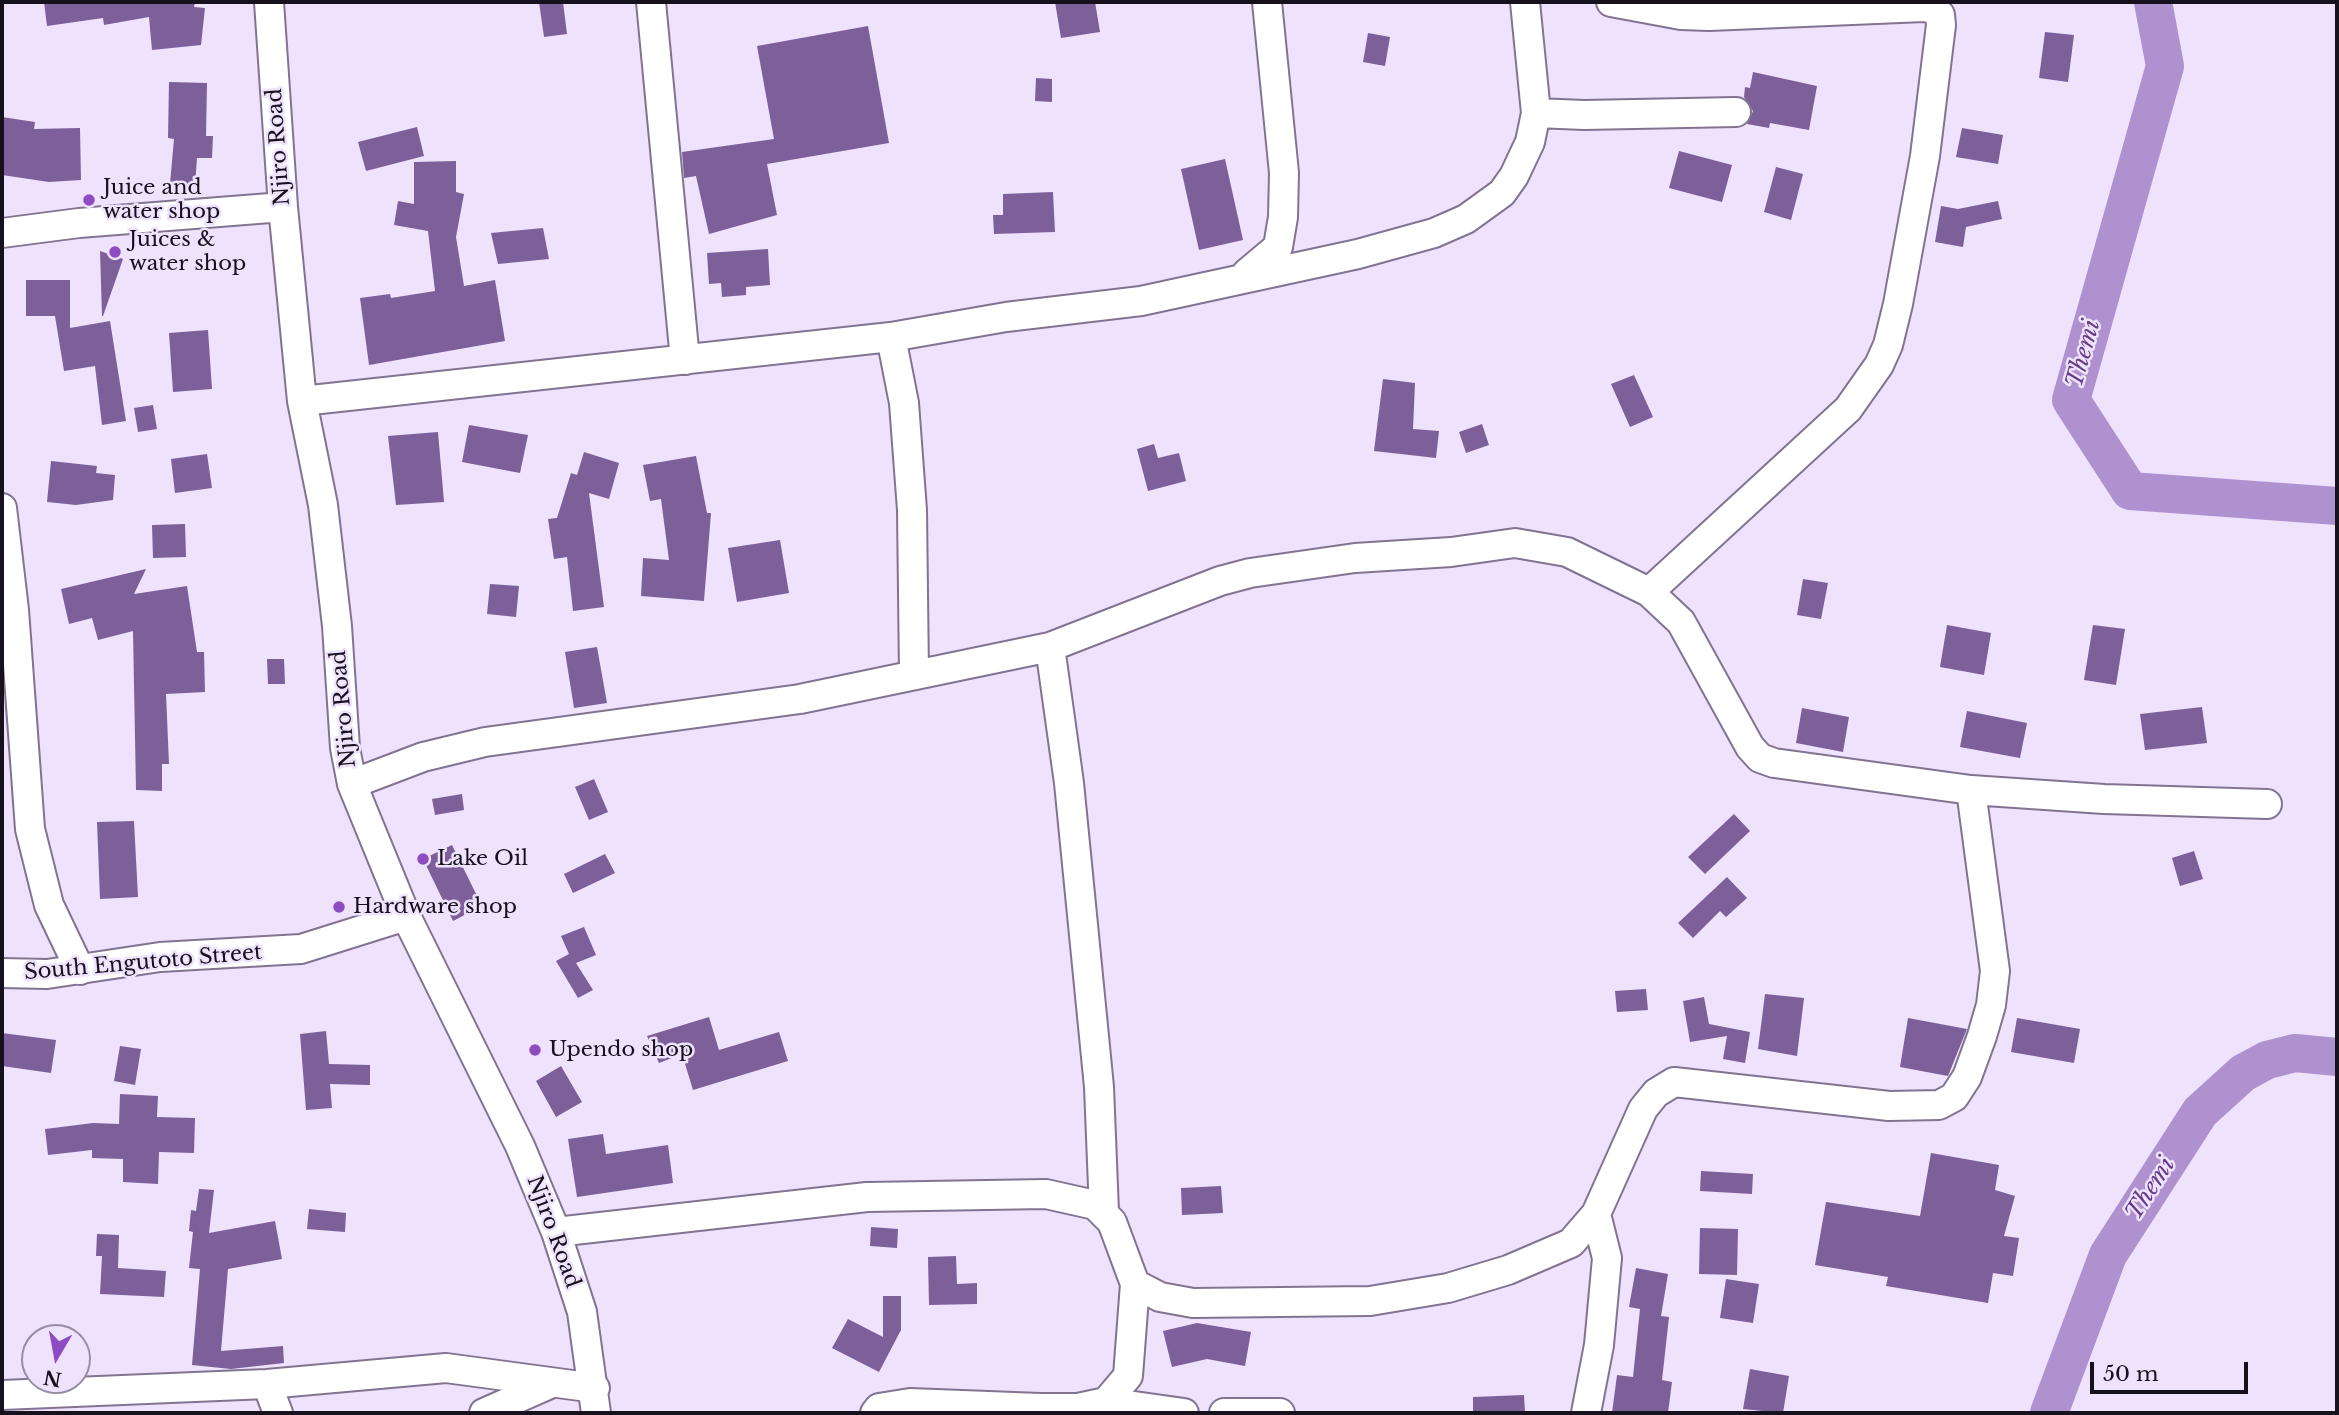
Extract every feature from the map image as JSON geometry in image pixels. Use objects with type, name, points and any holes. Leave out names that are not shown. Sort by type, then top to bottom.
[{"type":"street","name":"Njiro Road","points":[[270,2],[283,207],[302,401],[323,505],[337,626],[345,748],[352,784],[405,916],[520,1146],[556,1232],[582,1312],[596,1401]]},
{"type":"street","points":[[651,2],[685,360]]},
{"type":"street","points":[[1242,277],[1278,247],[1283,217],[1284,173],[1267,2]]},
{"type":"street","points":[[302,401],[891,337],[1006,317],[1142,301],[1242,277],[1358,254],[1434,233],[1466,219],[1495,199],[1514,176],[1530,142],[1536,113],[1525,2],[1547,2]]},
{"type":"street","points":[[1611,2],[1681,15],[1709,16],[1924,7],[1934,9],[1940,15],[1941,25],[1925,156],[1898,304],[1888,345],[1879,365],[1848,409],[1829,428],[1649,592]]},
{"type":"street","points":[[1536,113],[1584,116],[1736,112]]},
{"type":"street","points":[[2,233],[79,223],[283,207]]},
{"type":"street","points":[[891,337],[904,403],[912,510],[914,675]]},
{"type":"street","points":[[2,508],[14,610],[30,829],[49,905],[80,970]]},
{"type":"street","points":[[352,784],[422,757],[485,742],[800,699],[1050,647],[1220,581],[1298,564],[1451,552],[1515,543],[1567,552],[1649,592],[1681,622],[1750,747],[1760,758],[1786,766],[1971,790],[2104,799],[2267,804]]},
{"type":"street","points":[[1050,647],[1069,783],[1099,1087],[1104,1153],[1104,1212]]},
{"type":"street","points":[[1135,1284],[1160,1297],[1193,1303],[1370,1301],[1448,1288],[1508,1270],[1571,1243],[1596,1214],[1643,1109],[1656,1093],[1674,1082],[1889,1106],[1939,1105],[1954,1097],[1967,1077],[1982,1036],[1991,1005],[1995,971],[1971,790]]},
{"type":"street","name":"South Engutoto Street","points":[[2,973],[80,970],[160,957],[301,949],[405,916]]},
{"type":"street","points":[[556,1232],[867,1197],[1000,1192],[1075,1198],[1095,1205],[1104,1212],[1124,1250],[1135,1284],[1128,1376],[1106,1402]]},
{"type":"street","points":[[1586,1413],[1599,1345],[1607,1258],[1596,1214]]},
{"type":"street","points":[[2,1395],[267,1384],[446,1368],[552,1383],[596,1401]]},
{"type":"street","points":[[484,1413],[552,1383]]},
{"type":"street","points":[[267,1384],[278,1413]]},
{"type":"street","points":[[875,1413],[879,1408],[910,1403],[1078,1408],[1106,1402],[1184,1413]]},
{"type":"street","points":[[1224,1413],[1280,1413]]},
{"type":"building","points":[[44,2],[195,2],[194,7],[205,8],[201,45],[152,50],[149,17],[104,25],[103,18],[47,26]]},
{"type":"building","points":[[539,2],[563,2],[567,34],[544,37]]},
{"type":"building","points":[[1055,2],[1095,2],[1100,32],[1061,38]]},
{"type":"building","points":[[868,26],[889,143],[767,164],[777,215],[709,234],[696,176],[684,178],[682,152],[774,139],[757,46]]},
{"type":"building","points":[[2045,32],[2074,35],[2068,82],[2039,78]]},
{"type":"building","points":[[1368,33],[1390,37],[1385,66],[1363,62]]},
{"type":"building","points":[[1753,72],[1817,86],[1809,130],[1770,123],[1769,128],[1747,124],[1753,111],[1744,97],[1745,87],[1750,88]]},
{"type":"building","points":[[1036,78],[1052,79],[1052,102],[1035,101]]},
{"type":"building","points":[[169,82],[207,83],[206,136],[213,136],[212,158],[197,158],[195,186],[170,184],[174,139],[168,138]]},
{"type":"building","points":[[2,117],[35,122],[34,129],[80,128],[81,180],[49,182],[2,175]]},
{"type":"building","points":[[417,127],[424,156],[366,171],[358,142]]},
{"type":"building","points":[[1962,128],[2003,135],[1998,164],[1956,157]]},
{"type":"building","points":[[1679,151],[1732,165],[1722,202],[1669,188]]},
{"type":"building","points":[[1225,159],[1243,240],[1199,250],[1181,169]]},
{"type":"building","points":[[456,161],[456,192],[464,194],[456,237],[464,286],[495,280],[505,341],[369,365],[360,298],[390,294],[391,298],[435,291],[428,231],[394,225],[398,201],[414,204],[414,162]]},
{"type":"building","points":[[1776,167],[1803,174],[1791,220],[1764,212]]},
{"type":"building","points":[[1053,192],[1055,232],[994,234],[993,215],[1003,215],[1003,194]]},
{"type":"building","points":[[1998,201],[2002,219],[1966,227],[1963,247],[1935,242],[1941,206],[1958,209]]},
{"type":"building","points":[[543,228],[549,259],[498,264],[491,233]]},
{"type":"building","points":[[768,249],[770,285],[746,287],[746,295],[722,297],[721,283],[709,284],[707,253]]},
{"type":"building","points":[[100,251],[123,259],[103,316],[102,316]]},
{"type":"building","points":[[26,280],[70,280],[70,328],[110,321],[126,421],[102,425],[95,366],[64,371],[55,316],[26,316]]},
{"type":"building","points":[[208,330],[212,389],[173,392],[169,333]]},
{"type":"building","points":[[1634,375],[1653,417],[1630,427],[1611,384]]},
{"type":"building","points":[[1383,379],[1415,383],[1413,429],[1439,431],[1436,458],[1374,451]]},
{"type":"building","points":[[153,405],[157,429],[138,432],[134,408]]},
{"type":"building","points":[[1482,424],[1489,445],[1466,453],[1459,432]]},
{"type":"building","points":[[469,425],[528,435],[520,473],[462,462]]},
{"type":"building","points":[[438,432],[444,502],[396,505],[388,436]]},
{"type":"building","points":[[1154,444],[1158,458],[1179,453],[1186,481],[1148,491],[1137,449]]},
{"type":"building","points":[[584,452],[619,463],[609,499],[589,493],[604,607],[573,611],[567,557],[554,559],[548,519],[557,518],[571,473],[577,475]]},
{"type":"building","points":[[207,454],[212,488],[175,493],[171,459]]},
{"type":"building","points":[[696,456],[707,513],[711,513],[704,601],[641,596],[643,558],[669,560],[661,499],[650,501],[643,465]]},
{"type":"building","points":[[51,461],[97,466],[96,473],[115,475],[113,500],[76,505],[47,502]]},
{"type":"building","points":[[185,524],[186,557],[153,558],[152,525]]},
{"type":"building","points":[[780,540],[789,593],[737,602],[728,548]]},
{"type":"building","points":[[146,569],[134,594],[187,586],[197,652],[204,652],[205,692],[166,694],[169,764],[162,764],[162,791],[136,790],[133,631],[98,640],[92,618],[69,624],[61,589]]},
{"type":"building","points":[[1803,579],[1828,583],[1821,619],[1797,615]]},
{"type":"building","points":[[490,584],[519,586],[516,617],[487,614]]},
{"type":"building","points":[[1947,625],[1991,633],[1984,675],[1940,667]]},
{"type":"building","points":[[2093,625],[2125,629],[2116,685],[2084,680]]},
{"type":"building","points":[[597,647],[607,703],[574,708],[565,652]]},
{"type":"building","points":[[267,659],[284,659],[285,684],[268,684]]},
{"type":"building","points":[[2202,707],[2207,743],[2145,750],[2140,714]]},
{"type":"building","points":[[1802,708],[1849,717],[1843,752],[1796,743]]},
{"type":"building","points":[[1967,711],[2027,723],[2020,758],[1960,747]]},
{"type":"building","points":[[594,779],[608,812],[589,820],[575,787]]},
{"type":"building","points":[[462,794],[464,810],[435,815],[432,799]]},
{"type":"building","points":[[1734,814],[1750,831],[1705,874],[1688,857]]},
{"type":"building","points":[[134,821],[138,897],[100,899],[97,822]]},
{"type":"building","points":[[452,845],[482,906],[453,921],[423,859]]},
{"type":"building","points":[[2194,851],[2203,879],[2180,886],[2172,858]]},
{"type":"building","points":[[605,854],[615,873],[573,893],[564,874]]},
{"type":"building","points":[[1727,877],[1747,898],[1726,917],[1720,911],[1693,938],[1678,923]]},
{"type":"building","points":[[584,927],[596,955],[576,963],[593,990],[578,998],[556,961],[569,954],[561,936]]},
{"type":"building","points":[[1646,989],[1648,1010],[1617,1012],[1615,991]]},
{"type":"building","points":[[1765,994],[1804,998],[1797,1056],[1758,1049]]},
{"type":"building","points":[[1704,997],[1709,1024],[1750,1032],[1745,1063],[1723,1059],[1727,1036],[1690,1042],[1683,1001]]},
{"type":"building","points":[[709,1017],[719,1050],[779,1032],[788,1061],[693,1090],[682,1054],[659,1063],[647,1036]]},
{"type":"building","points":[[1908,1018],[1967,1029],[1948,1076],[1900,1067]]},
{"type":"building","points":[[2017,1018],[2080,1029],[2074,1063],[2011,1052]]},
{"type":"building","points":[[326,1031],[329,1064],[370,1065],[370,1085],[330,1084],[332,1108],[306,1110],[300,1034]]},
{"type":"building","points":[[2,1033],[56,1040],[51,1073],[2,1066]]},
{"type":"building","points":[[120,1046],[141,1049],[135,1085],[114,1081]]},
{"type":"building","points":[[561,1066],[582,1102],[556,1117],[536,1081]]},
{"type":"building","points":[[120,1094],[158,1096],[157,1117],[195,1118],[194,1153],[159,1152],[158,1184],[123,1182],[123,1159],[92,1158],[92,1150],[48,1155],[45,1129],[93,1123],[119,1124]]},
{"type":"building","points":[[603,1134],[606,1154],[668,1145],[673,1183],[577,1197],[568,1139]]},
{"type":"building","points":[[1931,1153],[1999,1165],[1995,1190],[2015,1196],[2004,1236],[2019,1238],[2013,1276],[1993,1273],[1988,1303],[1886,1286],[1888,1277],[1815,1265],[1826,1202],[1920,1216]]},
{"type":"building","points":[[1701,1171],[1753,1174],[1752,1194],[1700,1191]]},
{"type":"building","points":[[1221,1186],[1223,1213],[1182,1215],[1181,1188]]},
{"type":"building","points":[[199,1189],[214,1190],[209,1233],[275,1221],[282,1259],[228,1269],[221,1351],[283,1346],[284,1363],[231,1369],[192,1365],[200,1269],[189,1268],[193,1232],[189,1231],[191,1210],[196,1211]]},
{"type":"building","points":[[309,1209],[346,1213],[345,1232],[307,1229]]},
{"type":"building","points":[[871,1227],[898,1229],[897,1248],[870,1246]]},
{"type":"building","points":[[1700,1228],[1738,1229],[1737,1275],[1699,1274]]},
{"type":"building","points":[[97,1234],[119,1235],[118,1268],[166,1271],[164,1297],[100,1294],[102,1256],[96,1256]]},
{"type":"building","points":[[956,1256],[957,1284],[977,1283],[977,1304],[929,1305],[928,1257]]},
{"type":"building","points":[[1636,1268],[1668,1274],[1661,1316],[1669,1317],[1662,1380],[1672,1382],[1668,1413],[1612,1413],[1617,1375],[1633,1377],[1640,1309],[1629,1307]]},
{"type":"building","points":[[1726,1279],[1759,1284],[1753,1323],[1720,1318]]},
{"type":"building","points":[[883,1296],[901,1296],[901,1330],[879,1372],[832,1348],[848,1319],[883,1337]]},
{"type":"building","points":[[1197,1323],[1251,1332],[1245,1366],[1207,1359],[1172,1367],[1163,1331]]},
{"type":"building","points":[[1750,1369],[1789,1376],[1783,1413],[1743,1409]]},
{"type":"building","points":[[1524,1395],[1525,1413],[1473,1413],[1473,1397]]},
{"type":"waterway","name":"Themi","points":[[2153,2],[2165,66],[2071,400],[2130,491],[2337,506]]},
{"type":"waterway","name":"Themi","points":[[2049,1413],[2108,1255],[2200,1112],[2243,1073],[2267,1060],[2295,1053],[2337,1057]]},
{"type":"place","name":"Juice and water shop","points":[[89,200]]},
{"type":"place","name":"Juices & water shop","points":[[115,252]]},
{"type":"place","name":"Lake Oil","points":[[423,859]]},
{"type":"place","name":"Hardware shop","points":[[339,907]]},
{"type":"place","name":"Upendo shop","points":[[535,1050]]}]
